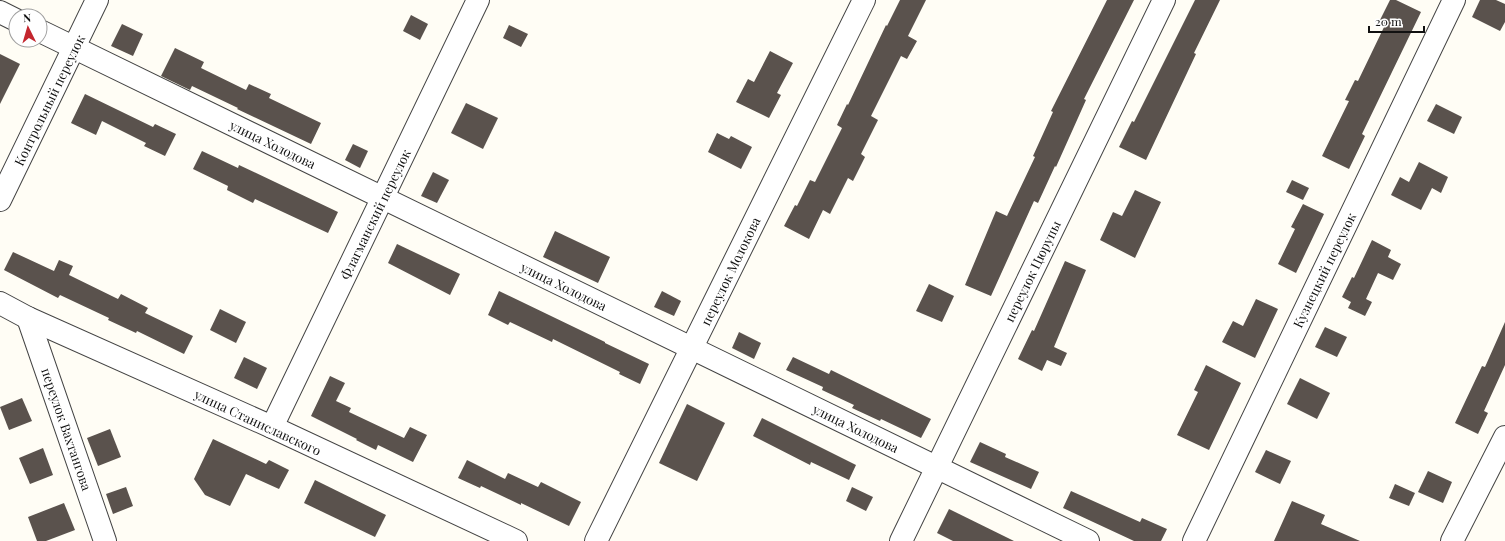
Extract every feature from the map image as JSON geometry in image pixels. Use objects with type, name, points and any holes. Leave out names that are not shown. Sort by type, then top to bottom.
[{"type":"street","name":"Контрольный переулок","points":[[0,200],[97,0]]},
{"type":"street","name":"Флагманский переулок","points":[[272,427],[478,0]]},
{"type":"street","name":"переулок Молокова","points":[[596,541],[864,0]]},
{"type":"street","name":"переулок Цюрупы","points":[[901,541],[1164,0]]},
{"type":"street","name":"Кузнецкий переулок","points":[[1194,541],[1454,0]]},
{"type":"street","name":"улица Холодова","points":[[48,35],[1088,541]]},
{"type":"street","name":"улица Станиславского","points":[[0,303],[28,318],[272,427],[516,541]]},
{"type":"street","name":"переулок Вахтангова","points":[[28,318],[105,541]]},
{"type":"street","points":[[1452,541],[1505,437]]},
{"type":"building","points":[[900,0],[926,0],[908,36],[917,41],[907,59],[901,56],[871,116],[878,120],[861,154],[865,157],[853,181],[848,178],[830,214],[823,210],[809,239],[784,226],[795,205],[797,206],[810,180],[815,182],[842,128],[837,125],[886,25],[887,26]]},
{"type":"building","points":[[1107,0],[1134,0],[1084,99],[1086,100],[1056,167],[1055,166],[1038,203],[1034,201],[991,296],[965,285],[996,211],[1007,216],[1035,157],[1033,156],[1053,112],[1051,111]]},
{"type":"building","points":[[1195,0],[1220,0],[1194,53],[1196,54],[1146,160],[1119,147],[1132,121],[1134,122]]},
{"type":"building","points":[[1390,0],[1396,0],[1421,12],[1362,134],[1365,136],[1349,169],[1322,156],[1349,101],[1345,100],[1355,80],[1358,81],[1385,25],[1379,22]]},
{"type":"building","points":[[1480,0],[1496,0],[1505,4],[1505,22],[1500,31],[1472,17]]},
{"type":"building","points":[[411,15],[428,24],[420,40],[403,31]]},
{"type":"building","points":[[122,24],[143,34],[133,56],[111,46]]},
{"type":"building","points":[[509,25],[528,34],[521,47],[503,38]]},
{"type":"building","points":[[175,48],[204,62],[201,68],[246,90],[249,84],[271,94],[269,98],[321,123],[311,144],[192,86],[190,90],[161,76]]},
{"type":"building","points":[[770,51],[793,63],[777,93],[781,95],[769,118],[736,102],[748,79],[754,82]]},
{"type":"building","points":[[0,54],[20,64],[0,104]]},
{"type":"building","points":[[85,94],[153,127],[155,124],[176,134],[165,156],[144,146],[146,143],[102,121],[96,135],[71,123]]},
{"type":"building","points":[[466,103],[498,118],[483,149],[451,133]]},
{"type":"building","points":[[1436,104],[1462,117],[1454,134],[1427,121]]},
{"type":"building","points":[[717,133],[729,139],[731,136],[752,147],[741,169],[708,152]]},
{"type":"building","points":[[353,144],[368,151],[360,168],[345,160]]},
{"type":"building","points":[[202,151],[238,168],[239,165],[338,212],[328,233],[255,199],[253,203],[227,190],[228,186],[193,169]]},
{"type":"building","points":[[1419,162],[1448,177],[1441,193],[1432,188],[1421,210],[1391,195],[1400,177],[1409,182]]},
{"type":"building","points":[[433,172],[449,180],[437,203],[421,196]]},
{"type":"building","points":[[1292,180],[1309,188],[1303,200],[1286,192]]},
{"type":"building","points":[[1135,190],[1161,202],[1135,258],[1100,240],[1113,212],[1122,216]]},
{"type":"building","points":[[1303,204],[1324,214],[1296,273],[1278,264],[1295,229],[1291,227]]},
{"type":"building","points":[[555,231],[610,257],[598,283],[543,257]]},
{"type":"building","points":[[1372,240],[1391,250],[1388,257],[1401,264],[1393,280],[1378,273],[1366,299],[1372,302],[1365,316],[1348,308],[1351,302],[1342,297],[1352,277],[1354,278]]},
{"type":"building","points":[[397,244],[460,274],[450,295],[388,263]]},
{"type":"building","points":[[13,252],[54,271],[59,260],[73,266],[69,275],[118,299],[121,294],[148,308],[145,313],[193,336],[184,354],[137,331],[136,333],[108,320],[109,318],[60,295],[58,298],[4,270]]},
{"type":"building","points":[[1065,261],[1086,270],[1054,347],[1067,353],[1061,366],[1047,360],[1042,371],[1018,359],[1032,330],[1034,331]]},
{"type":"building","points":[[929,284],[954,296],[942,322],[916,311]]},
{"type":"building","points":[[499,291],[649,364],[640,384],[619,374],[620,372],[553,339],[552,342],[510,322],[508,325],[488,315]]},
{"type":"building","points":[[662,291],[681,301],[674,316],[654,307]]},
{"type":"building","points":[[1256,299],[1278,309],[1255,358],[1222,342],[1233,321],[1243,326]]},
{"type":"building","points":[[220,309],[246,322],[236,343],[210,330]]},
{"type":"building","points":[[1505,322],[1505,365],[1484,411],[1488,413],[1478,434],[1455,423],[1482,366],[1485,367]]},
{"type":"building","points":[[1325,327],[1347,337],[1337,357],[1315,347]]},
{"type":"building","points":[[739,332],[761,343],[754,359],[732,348]]},
{"type":"building","points":[[244,357],[267,368],[257,389],[234,378]]},
{"type":"building","points":[[793,357],[829,374],[831,370],[931,419],[921,438],[881,419],[880,421],[852,408],[854,405],[822,390],[823,387],[786,370]]},
{"type":"building","points":[[1206,365],[1241,383],[1209,450],[1177,435],[1198,392],[1194,390]]},
{"type":"building","points":[[330,376],[345,383],[336,401],[351,408],[349,412],[404,438],[410,427],[427,435],[413,462],[378,445],[376,450],[311,416]]},
{"type":"building","points":[[1300,378],[1330,393],[1317,419],[1287,404]]},
{"type":"building","points":[[22,398],[32,421],[9,430],[0,407]]},
{"type":"building","points":[[687,404],[725,423],[697,481],[659,463]]},
{"type":"building","points":[[762,418],[856,465],[849,480],[811,462],[810,465],[753,436]]},
{"type":"building","points":[[110,429],[121,457],[98,466],[87,438]]},
{"type":"building","points":[[213,439],[266,464],[269,460],[289,470],[279,489],[246,474],[230,506],[205,495],[194,479]]},
{"type":"building","points":[[980,442],[1006,454],[1005,457],[1039,472],[1031,489],[970,462]]},
{"type":"building","points":[[43,448],[53,475],[30,484],[19,458]]},
{"type":"building","points":[[1266,450],[1291,461],[1280,484],[1255,472]]},
{"type":"building","points":[[467,460],[505,479],[508,473],[538,487],[541,482],[581,502],[569,526],[521,503],[521,505],[481,486],[480,488],[458,478]]},
{"type":"building","points":[[1428,471],[1452,482],[1443,503],[1418,492]]},
{"type":"building","points":[[315,480],[386,515],[375,537],[304,503]]},
{"type":"building","points":[[1395,484],[1415,493],[1409,506],[1389,498]]},
{"type":"building","points":[[126,487],[133,506],[113,514],[106,494]]},
{"type":"building","points":[[852,487],[873,497],[866,511],[846,501]]},
{"type":"building","points":[[1071,491],[1140,522],[1142,518],[1167,529],[1161,541],[1134,541],[1063,508]]},
{"type":"building","points":[[1292,501],[1325,515],[1321,524],[1360,541],[1274,541]]},
{"type":"building","points":[[64,503],[75,530],[46,541],[37,541],[28,517]]},
{"type":"building","points":[[949,509],[1014,541],[953,541],[937,533]]}]
